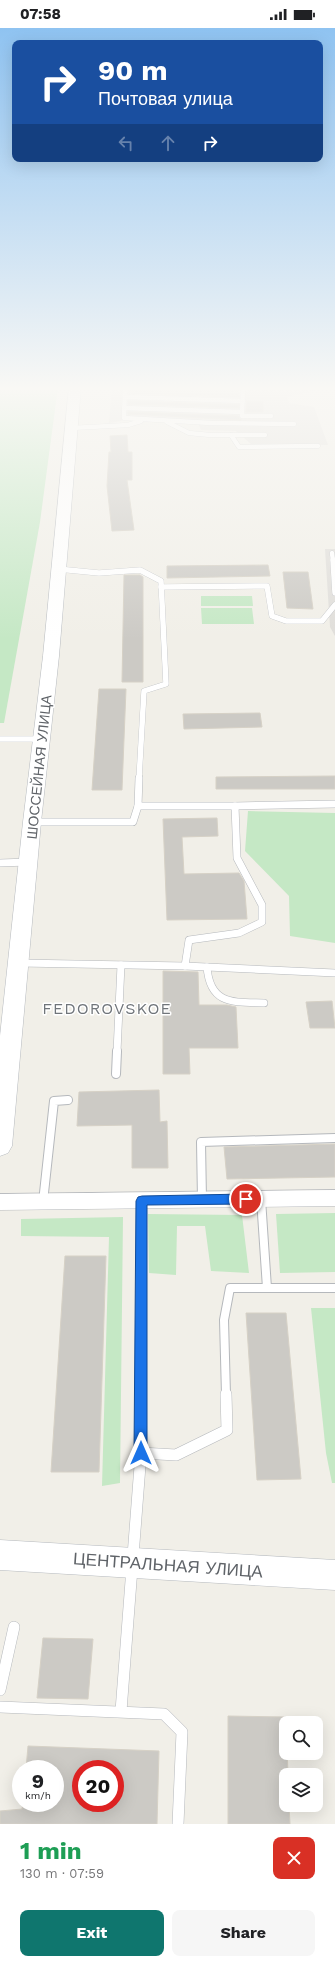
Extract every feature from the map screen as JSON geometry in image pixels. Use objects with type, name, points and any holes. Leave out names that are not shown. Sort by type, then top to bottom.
[{"type":"main road","name":"ШОССЕЙНАЯ УЛИЦА","points":[[0,1146],[20,963],[28,862],[42,739],[67,471]]},
{"type":"main road","name":"ЦЕНТРАЛЬНАЯ УЛИЦА","points":[[0,1555],[335,1575]]},
{"type":"street","points":[[0,1202],[335,1198]]},
{"type":"lane","points":[[332,553],[335,593]]},
{"type":"lane","points":[[32,822],[133,822],[138,806],[144,691],[166,684],[161,581],[140,570],[99,573],[58,569]]},
{"type":"lane","points":[[161,587],[267,586],[272,616],[286,622],[322,621],[335,605]]},
{"type":"lane","points":[[0,739],[42,739]]},
{"type":"lane","points":[[138,806],[335,804]]},
{"type":"lane","points":[[185,966],[189,940],[239,933],[262,922],[262,905],[237,858],[235,806]]},
{"type":"lane","points":[[0,863],[28,862]]},
{"type":"lane","points":[[20,963],[185,966],[335,973]]},
{"type":"lane","points":[[116,1074],[121,965]]},
{"type":"lane","points":[[207,967],[207,981],[213,992],[225,999],[240,1002],[264,1002]]},
{"type":"lane","points":[[43,1202],[54,1100],[68,1100]]},
{"type":"lane","points":[[202,1200],[201,1142],[335,1138]]},
{"type":"lane","points":[[261,1199],[267,1288]]},
{"type":"lane","points":[[121,1711],[141,1453],[142,1201]]},
{"type":"lane","points":[[141,1453],[176,1455],[227,1430],[224,1320],[230,1288],[335,1288]]},
{"type":"lane","points":[[0,1690],[14,1627]]},
{"type":"lane","points":[[0,1707],[164,1714],[182,1732],[178,1824]]},
{"type":"shaded area","points":[[325,549],[335,549],[335,636],[330,627]]},
{"type":"green space","points":[[0,471],[47,471],[40,522],[4,723],[0,723]]},
{"type":"green space","points":[[201,596],[252,596],[253,606],[201,606]]},
{"type":"green space","points":[[201,608],[252,608],[254,624],[202,624]]},
{"type":"green space","points":[[248,811],[335,813],[335,943],[290,936],[289,896],[245,851]]},
{"type":"green space","points":[[335,1213],[335,1272],[280,1273],[276,1214]]},
{"type":"green space","points":[[148,1214],[242,1215],[249,1273],[211,1271],[205,1226],[177,1226],[176,1275],[149,1273]]},
{"type":"green space","points":[[123,1217],[120,1483],[102,1486],[109,1237],[21,1236],[21,1219]]},
{"type":"green space","points":[[311,1308],[335,1308],[335,1483],[332,1483],[326,1453]]},
{"type":"building","points":[[108,471],[132,471],[132,480],[127,480],[134,530],[112,531],[107,486]]},
{"type":"building","points":[[268,565],[270,576],[167,578],[167,566]]},
{"type":"building","points":[[283,572],[308,572],[313,609],[287,608]]},
{"type":"building","points":[[124,575],[140,575],[143,577],[143,682],[122,682]]},
{"type":"building","points":[[99,689],[126,689],[122,790],[92,790]]},
{"type":"building","points":[[260,713],[262,727],[184,729],[183,714]]},
{"type":"building","points":[[335,776],[335,789],[216,789],[216,777]]},
{"type":"building","points":[[217,818],[218,836],[182,837],[184,874],[239,873],[244,881],[247,919],[167,920],[163,819]]},
{"type":"building","points":[[163,971],[198,972],[199,1005],[227,1005],[236,1007],[238,1048],[189,1048],[190,1074],[163,1074]]},
{"type":"building","points":[[332,1001],[335,1028],[310,1028],[306,1002]]},
{"type":"building","points":[[159,1090],[160,1122],[167,1121],[168,1168],[132,1168],[132,1125],[77,1126],[79,1092]]},
{"type":"building","points":[[335,1144],[335,1177],[227,1179],[224,1147]]},
{"type":"building","points":[[65,1256],[106,1256],[99,1472],[51,1472]]},
{"type":"building","points":[[246,1313],[286,1313],[301,1479],[257,1480]]},
{"type":"building","points":[[43,1638],[93,1639],[88,1699],[37,1698]]},
{"type":"building","points":[[228,1716],[279,1717],[279,1760],[287,1760],[288,1768],[279,1768],[279,1812],[289,1812],[290,1824],[228,1824]]},
{"type":"building","points":[[28,1746],[159,1751],[157,1824],[0,1824],[0,1811],[12,1810],[12,1812],[64,1812],[64,1760],[27,1760]]},
{"type":"district","name":"FEDOROVSKOE","points":[[107,1008]]},
{"type":"route","points":[[141,1453],[142,1201],[246,1199]]}]
